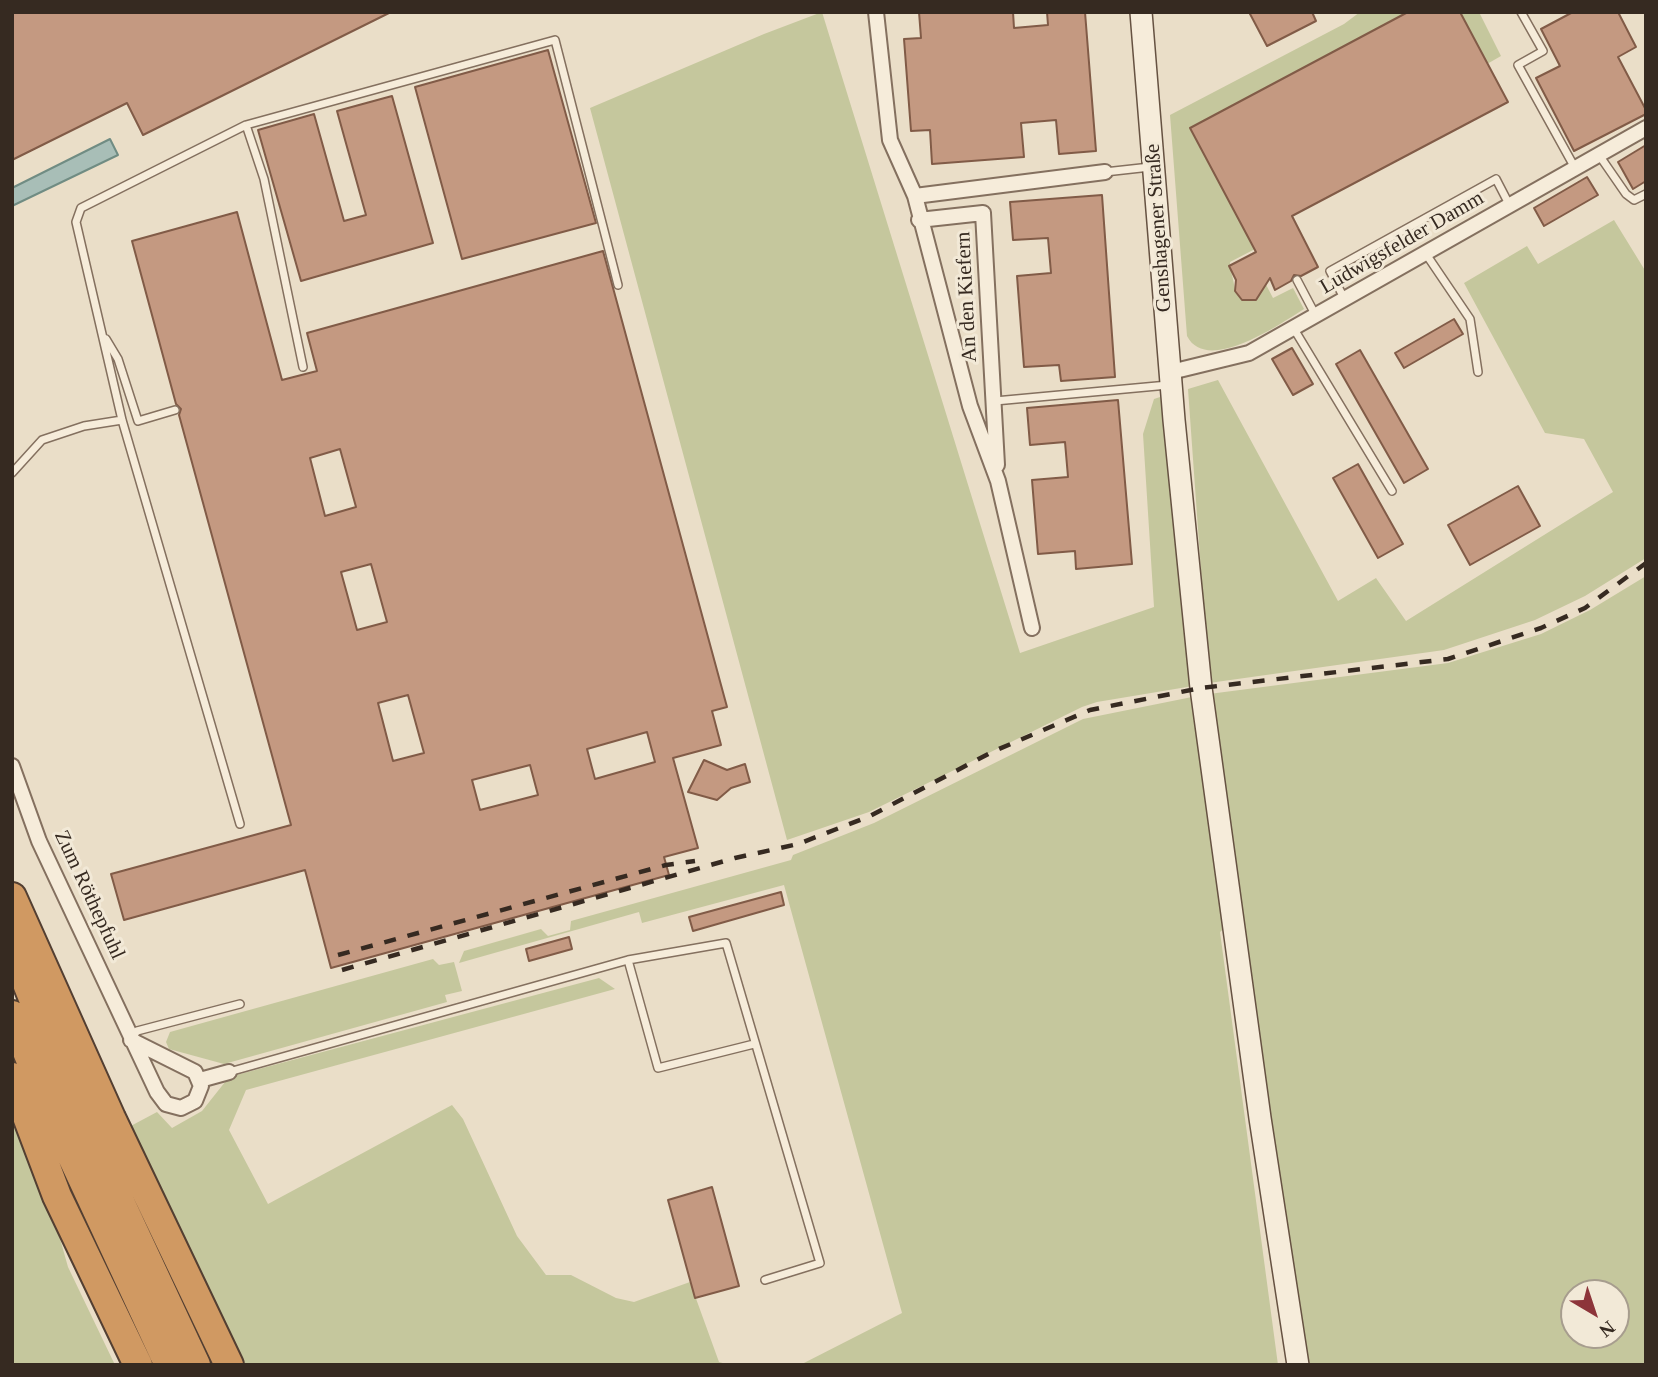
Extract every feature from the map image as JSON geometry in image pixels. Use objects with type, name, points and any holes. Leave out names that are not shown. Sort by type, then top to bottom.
[{"type":"highway","points":[[12,897],[111,1118],[227,1357]]},
{"type":"highway","points":[[12,946],[80,1116],[196,1365]]},
{"type":"highway","points":[[12,1015],[55,1120],[169,1365]]},
{"type":"highway","points":[[12,1077],[57,1196],[138,1365]]},
{"type":"highway","points":[[117,1326],[131,1365]]},
{"type":"main road","name":"Genshagener Straße","points":[[1142,12],[1176,444],[1201,688],[1260,1118],[1298,1365]]},
{"type":"street","name":"An den Kiefern","points":[[876,12],[890,140],[915,196],[919,220],[970,406],[998,481],[1032,628]]},
{"type":"street","name":"Ludwigsfelder Damm","points":[[1171,378],[1249,353],[1646,128]]},
{"type":"street","points":[[915,196],[1105,172]]},
{"type":"street","name":"An den Kiefern","points":[[919,220],[983,213],[998,481]]},
{"type":"street","points":[[970,406],[995,401]]},
{"type":"street","name":"Zum Röthepfuhl","points":[[12,766],[39,841],[151,1081],[166,1104],[181,1108],[195,1101],[200,1091],[200,1080]]},
{"type":"street","points":[[131,1040],[191,1068],[200,1080],[229,1072]]},
{"type":"street","points":[[151,1081],[153,1063],[160,1059],[173,1060]]},
{"type":"lane","points":[[1521,12],[1542,51],[1518,65],[1574,169]]},
{"type":"lane","points":[[240,824],[122,420],[76,222],[81,208],[246,125],[555,40],[618,285]]},
{"type":"lane","points":[[246,125],[264,179],[303,367]]},
{"type":"lane","points":[[1599,155],[1626,194],[1634,200],[1646,194]]},
{"type":"lane","points":[[1105,172],[1154,167]]},
{"type":"lane","points":[[1345,300],[1330,271],[1496,179],[1510,206]]},
{"type":"lane","points":[[1426,254],[1470,319],[1478,372]]},
{"type":"lane","points":[[1297,280],[1316,316]]},
{"type":"lane","points":[[1294,329],[1392,491]]},
{"type":"lane","points":[[102,332],[118,359],[138,421],[175,410]]},
{"type":"lane","points":[[995,401],[1171,378]]},
{"type":"lane","points":[[12,473],[42,440],[84,426],[122,420]]},
{"type":"lane","points":[[229,1072],[628,960],[726,943],[820,1263],[765,1280]]},
{"type":"lane","points":[[628,960],[658,1068],[754,1044]]},
{"type":"lane","points":[[131,1040],[137,1031],[240,1004]]},
{"type":"green space","points":[[822,12],[1020,653],[1154,607],[1143,434],[1154,399],[1166,395],[1193,686],[1097,702],[1082,707],[869,812],[787,840],[590,108]]},
{"type":"green space","points":[[1360,12],[1408,12],[1255,249],[1230,262],[1235,291],[1242,300],[1256,300],[1262,289],[1251,256],[1273,298],[1293,288],[1304,309],[1244,343],[1226,349],[1197,347],[1187,336],[1170,115],[1344,24]]},
{"type":"green space","points":[[1460,12],[1482,12],[1480,14],[1501,56],[1487,64]]},
{"type":"green space","points":[[1614,220],[1646,272],[1646,558],[1585,596],[1535,620],[1444,650],[1209,683],[1188,389],[1218,380],[1338,601],[1376,578],[1406,621],[1613,492],[1584,439],[1545,433],[1464,283],[1527,246],[1538,264]]},
{"type":"green space","points":[[1646,576],[1646,1365],[1310,1365],[1275,1152],[1209,694],[1448,663],[1541,634],[1590,610]]},
{"type":"green space","points":[[1192,697],[1226,927],[1220,932],[1278,1365],[800,1365],[902,1313],[784,885],[642,923],[639,912],[459,963],[464,951],[541,929],[548,936],[570,930],[571,921],[791,860],[793,855],[874,823],[1083,719]]},
{"type":"green space","points":[[433,959],[439,965],[454,962],[462,991],[445,995],[447,1002],[224,1064],[169,1049],[166,1042],[170,1032]]},
{"type":"green space","points":[[599,978],[615,989],[246,1090],[229,1130],[268,1204],[452,1105],[463,1119],[517,1236],[546,1275],[571,1275],[616,1298],[634,1302],[690,1282],[719,1362],[730,1365],[245,1365],[127,1128],[157,1112],[172,1128],[202,1111],[229,1077]]},
{"type":"green space","points":[[12,1120],[57,1228],[68,1267],[115,1365],[12,1365]]},
{"type":"water","points":[[110,139],[118,155],[12,206],[12,188]]},
{"type":"building","points":[[12,12],[391,12],[143,135],[127,103],[12,160]]},
{"type":"building","points":[[919,12],[1013,12],[1014,28],[1048,25],[1047,12],[1085,12],[1096,151],[1059,154],[1056,120],[1021,123],[1024,157],[932,164],[930,130],[911,131],[904,39],[921,38]]},
{"type":"building","points":[[1249,12],[1312,12],[1316,21],[1267,46]]},
{"type":"building","points":[[1408,12],[1460,12],[1508,102],[1292,216],[1318,267],[1301,276],[1294,275],[1291,281],[1275,290],[1270,278],[1256,300],[1242,300],[1235,291],[1236,280],[1229,266],[1256,252],[1190,128]]},
{"type":"building","points":[[1573,12],[1618,12],[1636,47],[1618,57],[1646,110],[1646,114],[1574,151],[1536,78],[1560,66],[1541,29]]},
{"type":"building","points":[[548,50],[596,223],[462,259],[415,87]]},
{"type":"building","points":[[392,96],[433,243],[301,281],[258,130],[314,114],[344,221],[366,215],[337,111]]},
{"type":"building","points":[[1646,145],[1646,181],[1633,189],[1618,162]]},
{"type":"building","points":[[1587,177],[1598,195],[1544,226],[1534,208]]},
{"type":"building","points":[[1102,195],[1115,377],[1061,381],[1059,365],[1024,367],[1017,276],[1051,273],[1048,238],[1013,240],[1010,202]]},
{"type":"building","points":[[237,212],[282,380],[317,371],[307,333],[603,251],[727,707],[712,711],[721,745],[673,758],[698,848],[664,857],[669,875],[331,968],[305,870],[124,920],[111,874],[291,825],[179,415],[181,409],[176,404],[132,241]],"holes":[[[340,449],[356,507],[325,516],[310,458]],[[371,564],[387,622],[357,630],[341,572]],[[408,695],[424,753],[393,761],[378,703]],[[647,732],[655,762],[595,779],[587,749]],[[530,765],[538,795],[480,810],[472,780]]]},
{"type":"building","points":[[1454,319],[1463,334],[1404,368],[1395,353]]},
{"type":"building","points":[[1292,348],[1313,384],[1293,395],[1272,359]]},
{"type":"building","points":[[1360,350],[1428,469],[1404,483],[1336,364]]},
{"type":"building","points":[[1118,400],[1132,564],[1076,569],[1075,551],[1038,554],[1032,480],[1068,477],[1065,442],[1030,445],[1027,408]]},
{"type":"building","points":[[1358,464],[1403,544],[1378,558],[1333,478]]},
{"type":"building","points":[[1518,486],[1540,526],[1470,565],[1448,525]]},
{"type":"building","points":[[704,760],[727,770],[745,764],[750,782],[731,788],[717,800],[688,792]]},
{"type":"building","points":[[781,892],[784,905],[693,931],[689,917]]},
{"type":"building","points":[[569,937],[572,949],[529,961],[526,949]]},
{"type":"building","points":[[712,1187],[739,1286],[695,1298],[668,1200]]},
{"type":"railway","points":[[342,970],[735,858],[798,844],[870,816],[992,752],[1090,710],[1201,688],[1448,659],[1541,628],[1585,608],[1646,563]]},
{"type":"railway","points":[[338,955],[666,865],[695,861]]}]
